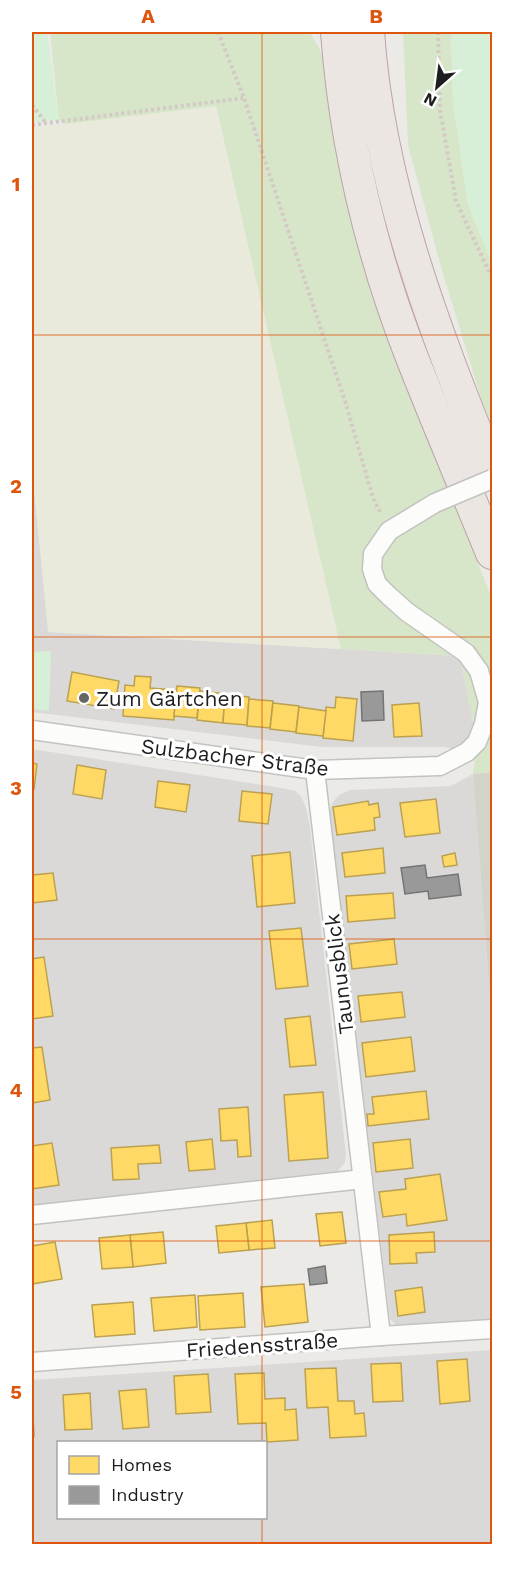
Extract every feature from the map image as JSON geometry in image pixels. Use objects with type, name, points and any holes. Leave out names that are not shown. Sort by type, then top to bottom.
[{"type":"highway","points":[[337,32],[351,140],[371,232],[410,354],[492,553]]},
{"type":"highway","points":[[368,32],[387,160],[401,222],[436,329],[492,472]]},
{"type":"street","points":[[389,531],[435,503],[492,479]]},
{"type":"street","name":"Sulzbacher Straße","points":[[32,730],[315,770],[440,766],[466,752],[477,742],[484,724],[488,702],[479,671],[466,653],[407,612],[377,584],[372,569],[373,554],[389,531]]},
{"type":"street","name":"Taunusblick","points":[[315,770],[381,1336]]},
{"type":"street","points":[[32,1215],[363,1179]]},
{"type":"street","name":"Friedensstraße","points":[[32,1362],[492,1329]]},
{"type":"path","points":[[218,32],[244,98],[346,404],[373,498],[389,531]]},
{"type":"path","points":[[438,32],[440,110],[456,201],[492,278]]},
{"type":"path","points":[[32,125],[244,98]]},
{"type":"path","points":[[32,105],[47,123]]},
{"type":"shaded area","points":[[215,106],[341,649],[48,632],[32,469],[32,128]]},
{"type":"shaded area","points":[[32,469],[49,632],[460,656],[477,742],[467,752],[445,747],[322,747],[32,712]]},
{"type":"shaded area","points":[[32,749],[282,788],[295,791],[301,796],[310,827],[346,1156],[345,1162],[338,1171],[32,1206]]},
{"type":"shaded area","points":[[492,772],[492,1025],[473,774]]},
{"type":"shaded area","points":[[473,774],[492,1025],[492,1322],[397,1326],[390,1319],[329,810],[339,795],[350,790],[451,786]]},
{"type":"shaded area","points":[[492,1350],[492,1544],[32,1544],[32,1380]]},
{"type":"green space","points":[[32,32],[47,32],[59,120],[32,123]]},
{"type":"green space","points":[[50,32],[310,32],[322,54],[326,86],[353,224],[414,399],[492,599],[492,772],[473,774],[477,742],[460,656],[341,649],[216,106],[66,124],[59,120]]},
{"type":"green space","points":[[403,32],[451,32],[453,101],[468,205],[492,264],[492,425],[481,398],[441,267],[408,145]]},
{"type":"green space","points":[[451,32],[492,32],[492,264],[468,205],[453,101]]},
{"type":"green space","points":[[51,651],[49,711],[32,709],[32,652]]},
{"type":"building: Homes","points":[[72,672],[119,681],[114,709],[67,701]]},
{"type":"building: Homes","points":[[135,676],[151,677],[150,688],[176,690],[174,720],[123,716],[125,685],[134,686]]},
{"type":"building: Homes","points":[[177,686],[200,688],[197,718],[174,716]]},
{"type":"building: Homes","points":[[200,691],[225,694],[223,723],[197,720]]},
{"type":"building: Homes","points":[[225,695],[249,697],[247,725],[223,723]]},
{"type":"building: Homes","points":[[336,697],[357,699],[353,741],[323,738],[326,707],[335,708]]},
{"type":"building: Homes","points":[[249,699],[273,701],[270,728],[247,726]]},
{"type":"building: Homes","points":[[273,703],[299,706],[296,732],[270,729]]},
{"type":"building: Homes","points":[[419,703],[422,736],[394,737],[392,705]]},
{"type":"building: Homes","points":[[299,707],[326,711],[323,736],[296,733]]},
{"type":"building: Homes","points":[[32,763],[37,764],[34,789],[32,789]]},
{"type":"building: Homes","points":[[77,765],[106,770],[102,799],[73,794]]},
{"type":"building: Homes","points":[[158,781],[190,785],[186,812],[155,807]]},
{"type":"building: Homes","points":[[242,791],[272,794],[268,824],[239,821]]},
{"type":"building: Homes","points":[[436,799],[440,833],[405,837],[400,803]]},
{"type":"building: Homes","points":[[368,801],[369,805],[378,803],[380,817],[374,818],[375,830],[337,835],[333,807]]},
{"type":"building: Homes","points":[[383,848],[385,873],[345,877],[342,853]]},
{"type":"building: Homes","points":[[290,852],[295,903],[257,907],[252,856]]},
{"type":"building: Homes","points":[[455,853],[457,865],[444,867],[442,856]]},
{"type":"building: Homes","points":[[53,873],[57,900],[32,903],[32,875]]},
{"type":"building: Homes","points":[[393,893],[395,918],[348,922],[346,896]]},
{"type":"building: Homes","points":[[301,928],[308,986],[276,989],[269,931]]},
{"type":"building: Homes","points":[[394,939],[397,964],[352,969],[349,944]]},
{"type":"building: Homes","points":[[44,957],[53,1016],[32,1019],[32,959]]},
{"type":"building: Homes","points":[[402,992],[405,1017],[361,1022],[358,996]]},
{"type":"building: Homes","points":[[310,1016],[316,1065],[290,1067],[285,1019]]},
{"type":"building: Homes","points":[[411,1037],[415,1071],[366,1077],[362,1043]]},
{"type":"building: Homes","points":[[42,1047],[50,1100],[32,1103],[32,1048]]},
{"type":"building: Homes","points":[[426,1091],[429,1119],[368,1126],[367,1114],[374,1114],[372,1097]]},
{"type":"building: Homes","points":[[323,1092],[328,1158],[289,1161],[284,1095]]},
{"type":"building: Homes","points":[[248,1107],[251,1156],[238,1157],[237,1140],[221,1141],[219,1109]]},
{"type":"building: Homes","points":[[212,1139],[215,1169],[189,1171],[186,1142]]},
{"type":"building: Homes","points":[[410,1139],[413,1168],[376,1172],[373,1143]]},
{"type":"building: Homes","points":[[52,1143],[59,1185],[32,1189],[32,1146]]},
{"type":"building: Homes","points":[[159,1145],[161,1163],[138,1164],[139,1179],[113,1180],[111,1148]]},
{"type":"building: Homes","points":[[440,1174],[447,1220],[407,1226],[406,1214],[383,1217],[379,1192],[406,1189],[405,1179]]},
{"type":"building: Homes","points":[[342,1212],[346,1243],[320,1246],[316,1214]]},
{"type":"building: Homes","points":[[272,1220],[275,1248],[249,1250],[246,1223]]},
{"type":"building: Homes","points":[[246,1223],[249,1250],[219,1253],[216,1226]]},
{"type":"building: Homes","points":[[163,1232],[166,1263],[133,1267],[130,1235]]},
{"type":"building: Homes","points":[[434,1232],[435,1252],[416,1253],[417,1263],[390,1264],[389,1235]]},
{"type":"building: Homes","points":[[130,1235],[133,1267],[102,1269],[99,1238]]},
{"type":"building: Homes","points":[[55,1242],[62,1279],[32,1284],[32,1246]]},
{"type":"building: Homes","points":[[304,1284],[308,1322],[265,1327],[261,1287]]},
{"type":"building: Homes","points":[[422,1287],[425,1312],[398,1316],[395,1291]]},
{"type":"building: Homes","points":[[243,1293],[245,1327],[200,1330],[198,1296]]},
{"type":"building: Homes","points":[[195,1295],[197,1327],[154,1331],[151,1298]]},
{"type":"building: Homes","points":[[133,1302],[135,1334],[95,1337],[92,1305]]},
{"type":"building: Homes","points":[[467,1359],[470,1401],[440,1404],[437,1361]]},
{"type":"building: Homes","points":[[401,1363],[403,1401],[373,1402],[371,1364]]},
{"type":"building: Homes","points":[[336,1368],[338,1401],[354,1401],[355,1414],[364,1413],[366,1436],[330,1438],[328,1407],[307,1408],[305,1369]]},
{"type":"building: Homes","points":[[264,1373],[265,1399],[285,1398],[285,1410],[296,1409],[298,1440],[267,1442],[266,1423],[238,1424],[235,1374]]},
{"type":"building: Homes","points":[[208,1374],[211,1412],[176,1414],[174,1376]]},
{"type":"building: Homes","points":[[146,1389],[149,1427],[123,1429],[119,1391]]},
{"type":"building: Homes","points":[[90,1393],[92,1429],[65,1430],[63,1395]]},
{"type":"building: Homes","points":[[32,1395],[34,1436],[32,1436]]},
{"type":"building: Industry","points":[[383,691],[384,720],[362,721],[361,692]]},
{"type":"building: Industry","points":[[425,865],[427,878],[458,874],[461,895],[429,899],[428,891],[405,894],[401,868]]},
{"type":"building: Industry","points":[[325,1266],[327,1283],[310,1285],[308,1269]]},
{"type":"place","name":"Zum Gärtchen","points":[[84,698]]}]
